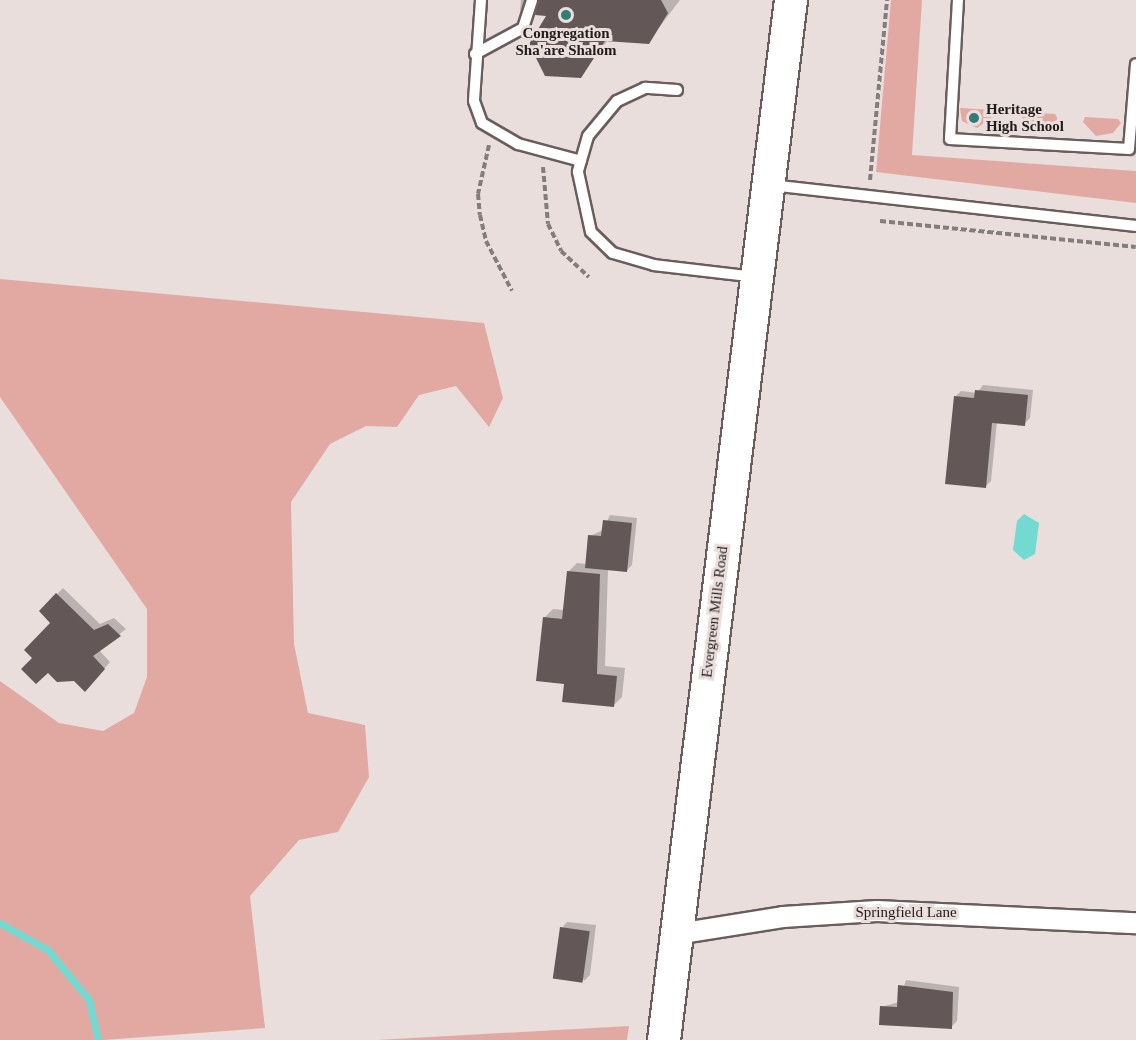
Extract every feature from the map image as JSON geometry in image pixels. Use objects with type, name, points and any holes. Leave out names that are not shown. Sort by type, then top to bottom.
[{"type":"main road","name":"Evergreen Mills Road","points":[[664,1040],[756,277],[771,185],[791,0]]},
{"type":"street","name":"Springfield Lane","points":[[677,934],[783,917],[878,912],[1136,923]]},
{"type":"lane","points":[[481,0],[475,54],[474,101],[491,133],[581,160]]},
{"type":"lane","points":[[475,54],[523,28],[532,0]]},
{"type":"lane","points":[[958,0],[950,139],[1129,149],[1136,64]]},
{"type":"lane","points":[[677,90],[645,88],[617,101],[588,136],[581,160],[584,210],[591,232],[613,253],[654,265],[756,277]]},
{"type":"lane","points":[[771,185],[1136,226]]},
{"type":"path","points":[[868,196],[887,0]]},
{"type":"path","points":[[491,133],[478,194],[480,214],[486,241],[512,291]]},
{"type":"path","points":[[546,151],[542,191],[548,224],[561,251],[589,277]]},
{"type":"path","points":[[880,221],[1136,247]]},
{"type":"shaded area","points":[[891,0],[922,0],[912,155],[1136,171],[1136,203],[876,172]]},
{"type":"shaded area","points":[[960,108],[993,110],[996,114],[977,128],[962,121]]},
{"type":"shaded area","points":[[1023,112],[1055,114],[1058,119],[1037,132],[1022,122]]},
{"type":"shaded area","points":[[1085,117],[1118,119],[1121,123],[1113,133],[1096,136],[1083,122]]},
{"type":"shaded area","points":[[0,279],[484,323],[503,398],[489,427],[456,386],[419,395],[397,427],[366,426],[330,444],[291,502],[294,644],[308,713],[365,725],[369,777],[338,832],[299,840],[250,896],[265,1028],[104,1040],[0,1040],[0,681],[59,723],[103,731],[134,713],[147,677],[147,609],[0,397]]},
{"type":"shaded area","points":[[629,1026],[627,1040],[377,1040]]},
{"type":"water","points":[[1024,514],[1039,523],[1035,554],[1024,560],[1013,550],[1017,521]]},
{"type":"building","points":[[539,0],[661,0],[668,13],[649,44],[605,41],[581,78],[545,76],[529,44],[546,16],[535,15]]},
{"type":"building","points":[[975,390],[1028,395],[1025,426],[992,423],[986,488],[945,484],[954,396],[974,398]]},
{"type":"building","points":[[603,520],[632,523],[627,572],[585,568],[588,535],[601,536]]},
{"type":"building","points":[[567,571],[600,574],[597,674],[617,676],[614,707],[562,702],[564,684],[536,681],[543,617],[562,619]]},
{"type":"building","points":[[56,593],[94,630],[108,624],[121,636],[93,656],[105,669],[85,692],[74,681],[57,682],[48,673],[36,684],[21,669],[32,658],[24,650],[50,623],[39,611]]},
{"type":"building","points":[[560,927],[590,931],[582,983],[553,978]]},
{"type":"building","points":[[898,985],[953,992],[952,1029],[879,1025],[880,1006],[897,1007]]},
{"type":"waterway","points":[[0,923],[48,950],[89,1000],[98,1040]]},
{"type":"place","name":"Congregation Sha'are Shalom","points":[[566,15]]},
{"type":"place","name":"Heritage High School","points":[[974,118]]}]
